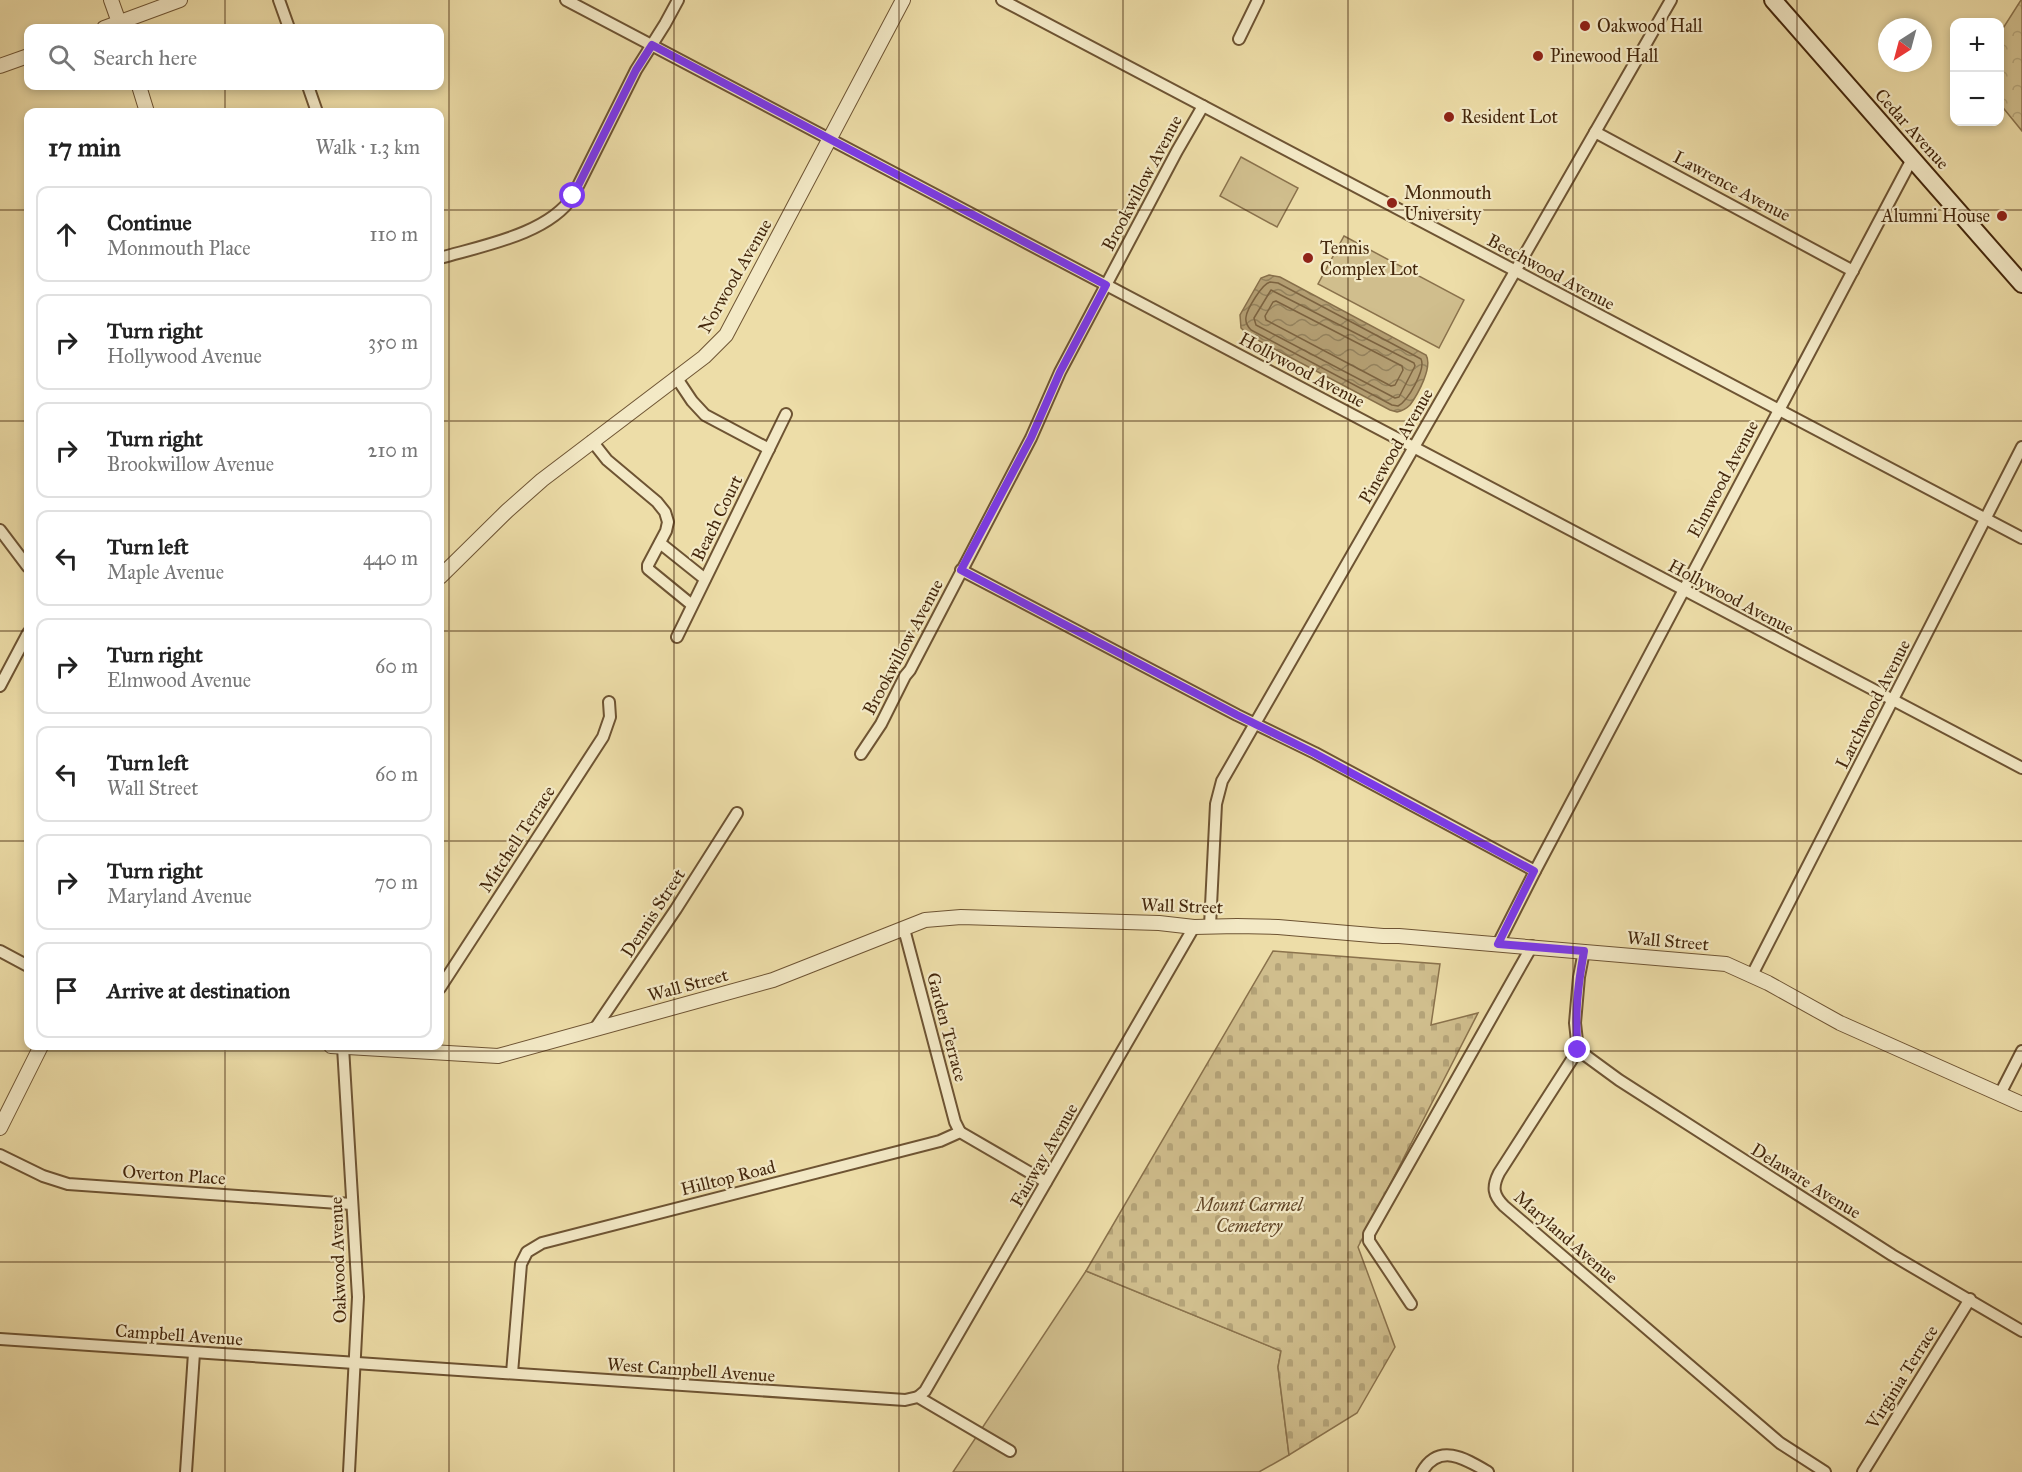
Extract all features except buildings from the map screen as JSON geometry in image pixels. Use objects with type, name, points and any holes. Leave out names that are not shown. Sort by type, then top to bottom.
[{"type":"main road","name":"Cedar Avenue","points":[[1773,0],[2022,284]]},
{"type":"street","points":[[111,0],[119,24]]},
{"type":"street","points":[[125,24],[180,0]]},
{"type":"street","points":[[279,0],[288,24]]},
{"type":"street","name":"Hollywood Avenue","points":[[566,0],[2022,768]]},
{"type":"street","points":[[444,257],[527,231],[543,224],[563,210],[573,196],[636,70],[678,0]]},
{"type":"street","name":"Norwood Avenue","points":[[444,573],[542,480],[704,357],[726,336],[903,0]]},
{"type":"street","name":"Beechwood Avenue","points":[[1002,0],[2022,538]]},
{"type":"street","points":[[1239,39],[1258,0]]},
{"type":"street","name":"Pinewood Avenue","points":[[1210,926],[1216,799],[1222,781],[1671,0]]},
{"type":"street","points":[[0,66],[24,57]]},
{"type":"street","points":[[140,90],[146,108]]},
{"type":"street","points":[[309,90],[316,108]]},
{"type":"street","name":"Brookwillow Avenue","points":[[861,754],[881,724],[1031,438],[1060,372],[1203,106]]},
{"type":"street","name":"Lawrence Avenue","points":[[1595,132],[1853,270]]},
{"type":"street","name":"Elmwood Avenue","points":[[1498,944],[1534,871],[1912,159]]},
{"type":"street","points":[[676,377],[692,401],[705,415],[769,449]]},
{"type":"street","name":"Beach Court","points":[[677,637],[786,414]]},
{"type":"street","points":[[592,441],[607,460],[661,506],[668,522],[666,531],[648,564],[648,569],[692,605]]},
{"type":"street","name":"Larchwood Avenue","points":[[1752,975],[2022,447]]},
{"type":"street","points":[[0,530],[24,562]]},
{"type":"street","points":[[660,543],[705,579]]},
{"type":"street","points":[[961,570],[1534,871]]},
{"type":"street","points":[[0,686],[5,665],[24,639]]},
{"type":"street","name":"Mitchell Terrace","points":[[444,982],[603,736],[610,717],[609,702]]},
{"type":"street","name":"Dennis Street","points":[[594,1030],[676,909],[737,813]]},
{"type":"street","name":"Wall Street","points":[[424,1050],[498,1056],[773,980],[931,918],[1159,923],[1194,927],[1278,927],[1532,946],[1726,964],[1752,975],[1840,1023],[2022,1104]]},
{"type":"street","name":"Fairway Avenue","points":[[918,1397],[925,1390],[1194,927]]},
{"type":"street","name":"Garden Terrace","points":[[904,929],[955,1122],[960,1132]]},
{"type":"street","points":[[1411,1304],[1369,1241],[1369,1234],[1532,946]]},
{"type":"street","points":[[0,951],[24,964]]},
{"type":"street","points":[[1578,1050],[1575,1023],[1584,951]]},
{"type":"street","points":[[0,1128],[39,1050]]},
{"type":"street","name":"Oakwood Avenue","points":[[337,1050],[358,1297],[349,1472]]},
{"type":"street","name":"Delaware Avenue","points":[[1578,1050],[1619,1080],[1892,1255],[2022,1331]]},
{"type":"street","name":"Maryland Avenue","points":[[1578,1050],[1499,1173],[1494,1185],[1495,1195],[1504,1206],[1780,1443],[1825,1472]]},
{"type":"street","points":[[2000,1094],[2022,1051]]},
{"type":"street","points":[[960,1132],[1046,1182]]},
{"type":"street","name":"Hilltop Road","points":[[512,1373],[516,1350],[521,1264],[527,1252],[538,1244],[940,1141],[960,1132]]},
{"type":"street","name":"Overton Place","points":[[0,1155],[43,1176],[68,1184],[352,1204]]},
{"type":"street","name":"Virginia Terrace","points":[[1863,1472],[1970,1299]]},
{"type":"street","name":"Campbell Avenue","points":[[0,1338],[356,1364]]},
{"type":"street","points":[[186,1472],[194,1353]]},
{"type":"street","name":"West Campbell Avenue","points":[[356,1364],[905,1400],[918,1397]]},
{"type":"street","points":[[918,1397],[1010,1451]]},
{"type":"street","points":[[1422,1472],[1429,1462],[1451,1455],[1469,1461],[1488,1472]]},
{"type":"green space","points":[[2022,0],[2022,131],[2004,109],[2004,27]]},
{"type":"green space","points":[[1241,157],[1298,188],[1277,227],[1220,196]]},
{"type":"green space","points":[[1344,236],[1464,300],[1439,348],[1318,284]]},
{"type":"green space","name":"Mount Carmel Cemetery","points":[[1273,951],[1440,964],[1431,1025],[1478,1013],[1358,1247],[1395,1347],[1357,1413],[1289,1455],[1278,1367],[1281,1351],[1086,1271]]},
{"type":"green space","points":[[1086,1271],[1281,1351],[1278,1367],[1289,1455],[1259,1472],[953,1472]]},
{"type":"water","points":[[1269,275],[1280,277],[1426,355],[1428,366],[1426,373],[1410,405],[1399,412],[1390,410],[1248,335],[1241,328],[1240,315],[1261,278]]},
{"type":"place","name":"Oakwood Hall","points":[[1585,26]]},
{"type":"place","name":"Pinewood Hall","points":[[1538,56]]},
{"type":"place","name":"Resident Lot","points":[[1449,117]]},
{"type":"place","name":"Monmouth University","points":[[1392,203]]},
{"type":"place","name":"Alumni House","points":[[2002,216]]},
{"type":"place","name":"Tennis Complex Lot","points":[[1308,258]]},
{"type":"route","points":[[573,196],[636,70],[652,45],[1106,285],[1060,372],[1031,438],[961,570],[1314,753],[1534,871],[1498,944],[1584,951],[1575,1023],[1578,1050]]}]
